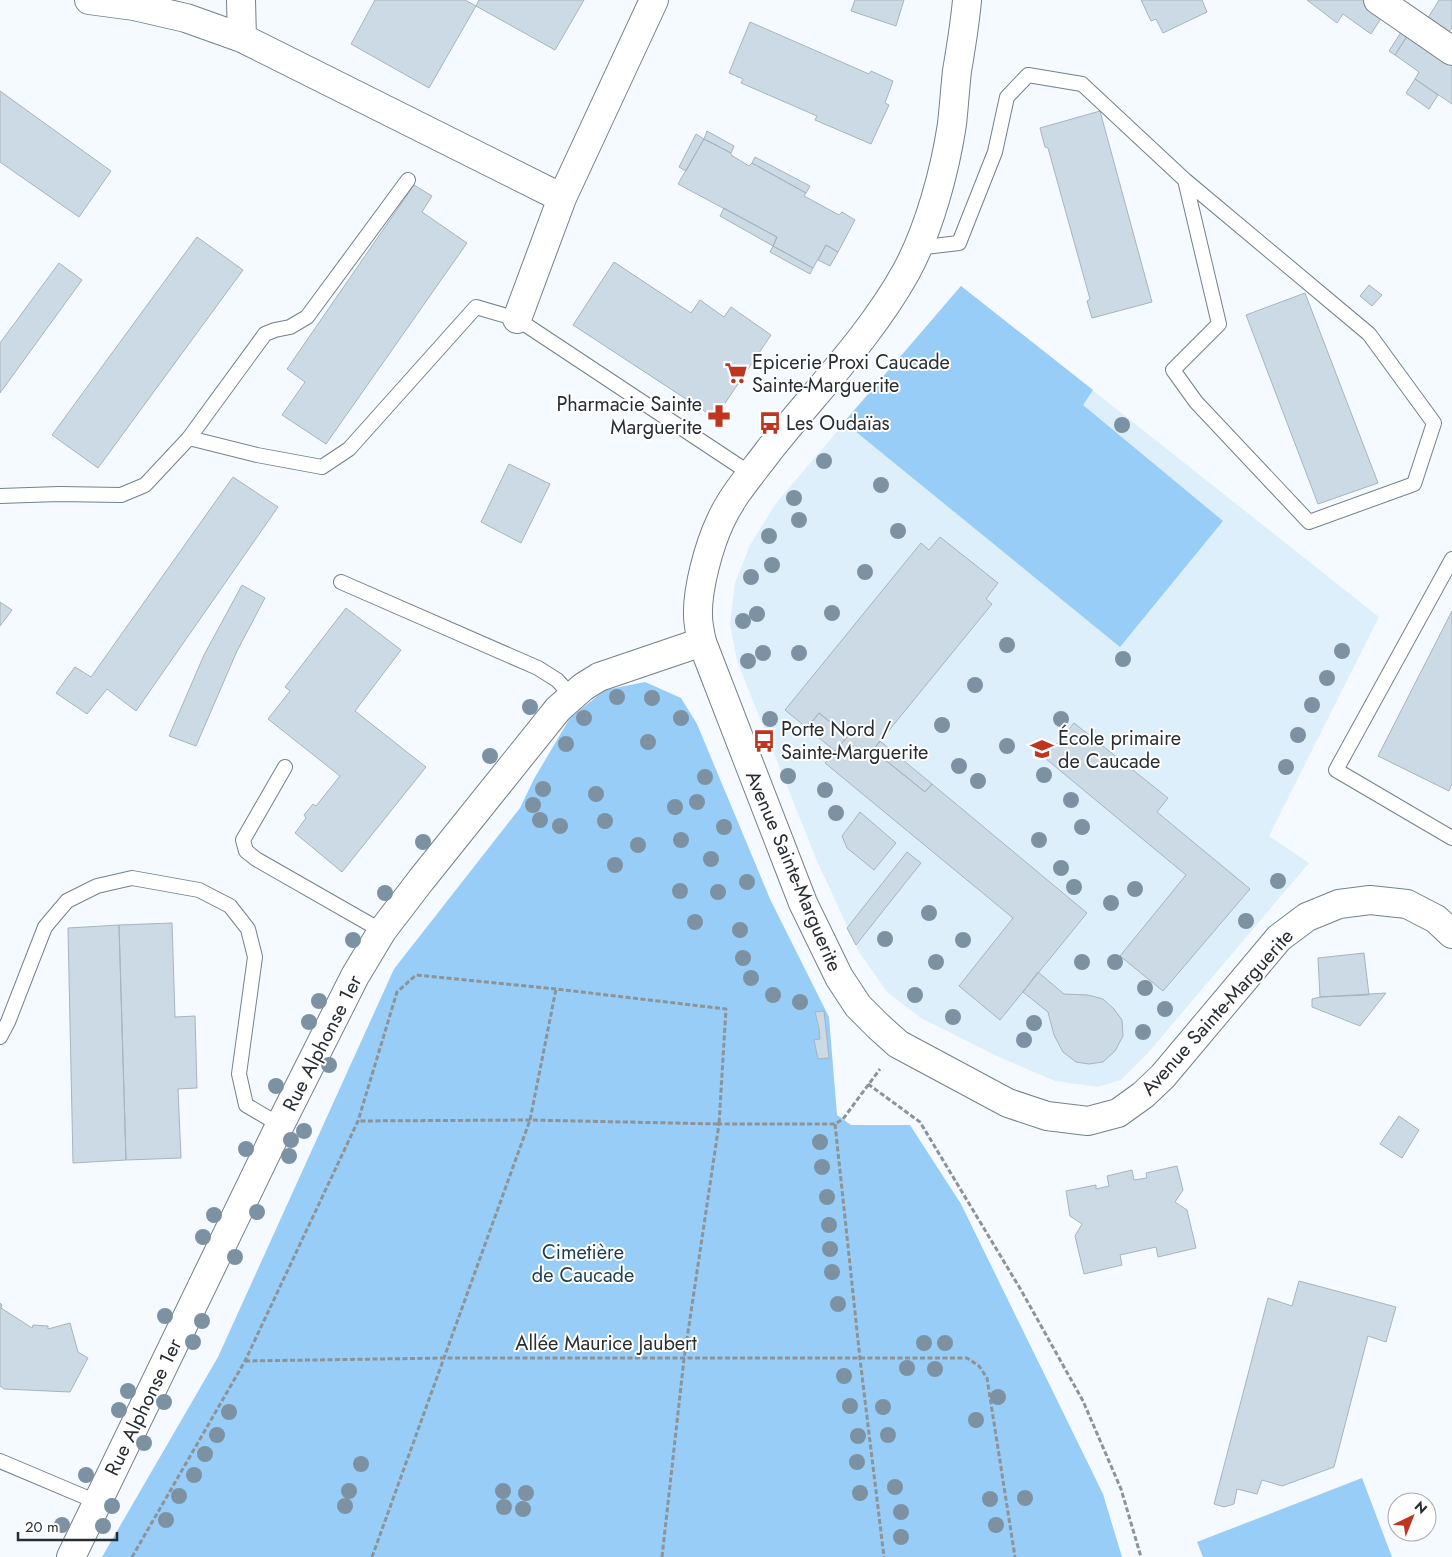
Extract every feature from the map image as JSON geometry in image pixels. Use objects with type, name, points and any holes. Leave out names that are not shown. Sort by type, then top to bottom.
[{"type":"street","points":[[90,0],[134,6],[186,18],[242,38],[562,198]]},
{"type":"street","points":[[241,0],[242,38]]},
{"type":"street","points":[[517,319],[562,198],[654,0]]},
{"type":"street","name":"Avenue Sainte-Marguerite","points":[[967,0],[964,38],[957,72],[951,125],[943,170],[931,210],[916,248],[902,278],[872,324],[837,370],[794,419],[733,498],[721,520],[711,545],[699,600],[698,616],[702,642],[803,904],[826,953],[858,1006],[898,1044],[1008,1103],[1047,1116],[1088,1121],[1118,1113],[1143,1095],[1163,1076],[1279,938],[1307,917],[1339,904],[1370,900],[1407,904],[1436,919],[1452,934]]},
{"type":"street","points":[[1378,0],[1452,52]]},
{"type":"street","name":"Rue Alphonse 1er","points":[[71,1557],[280,1125],[355,976],[382,932],[421,880],[558,709],[572,696],[583,687],[600,678],[702,642]]},
{"type":"lane","points":[[916,248],[959,242],[995,152],[1007,97],[1028,75],[1082,84],[1185,180],[1368,334],[1434,423],[1414,484],[1309,522],[1196,402],[1173,370],[1220,324],[1185,180]]},
{"type":"lane","points":[[0,496],[59,494],[121,495],[145,485],[189,438],[265,334],[290,327],[307,317],[408,180]]},
{"type":"lane","points":[[189,438],[257,455],[322,467],[349,448],[476,307],[517,319],[751,474]]},
{"type":"lane","points":[[1452,559],[1336,770],[1452,838]]},
{"type":"lane","points":[[341,582],[538,668],[557,680],[572,696]]},
{"type":"lane","points":[[285,767],[244,840],[246,851],[256,859],[382,932]]},
{"type":"lane","points":[[0,1037],[8,1022],[45,927],[68,901],[97,886],[132,878],[199,890],[230,906],[248,929],[255,957],[239,1074],[246,1105],[280,1125]]},
{"type":"lane","points":[[0,1461],[97,1502]]},
{"type":"path","points":[[132,1557],[245,1361],[358,1121],[397,992],[416,975],[726,1009],[719,1124],[684,1358],[662,1557]]},
{"type":"path","points":[[372,1557],[530,1120],[556,989]]},
{"type":"path","points":[[358,1121],[530,1120],[719,1124],[835,1124],[843,1119],[898,1044]]},
{"type":"path","points":[[868,1084],[920,1122],[1021,1290],[1083,1401],[1121,1489],[1141,1557]]},
{"type":"path","points":[[835,1124],[860,1359],[884,1557]]},
{"type":"path","name":"Allée Maurice Jaubert","points":[[245,1361],[445,1358],[967,1358],[978,1366],[987,1378],[1015,1557]]},
{"type":"shaded area","name":"École primaire de Caucade","points":[[961,286],[1379,617],[1269,836],[1309,863],[1148,1053],[1121,1080],[1098,1087],[1055,1081],[1001,1058],[921,1018],[887,992],[859,952],[817,861],[737,661],[730,624],[735,583],[750,545],[777,502]]},
{"type":"green space","points":[[961,286],[1093,390],[1083,405],[1223,521],[1120,647],[844,422]]},
{"type":"green space","name":"Cimetière de Caucade","points":[[645,682],[681,698],[697,724],[770,899],[829,1017],[837,1115],[851,1125],[910,1125],[961,1204],[1103,1494],[1122,1557],[102,1557],[218,1357],[394,969],[520,808],[534,779],[570,718],[605,690]]},
{"type":"green space","points":[[1362,1478],[1392,1557],[1203,1557],[1197,1542]]},
{"type":"building","points":[[375,0],[465,0],[476,6],[429,88],[351,44]]},
{"type":"building","points":[[479,0],[584,0],[555,50],[476,6]]},
{"type":"building","points":[[855,0],[904,0],[896,26],[851,11]]},
{"type":"building","points":[[1141,0],[1202,0],[1207,12],[1163,33],[1156,19],[1151,21]]},
{"type":"building","points":[[1307,0],[1367,0],[1385,12],[1371,34],[1343,14],[1337,23]]},
{"type":"building","points":[[1439,0],[1452,0],[1452,28],[1448,33],[1423,26]]},
{"type":"building","points":[[750,22],[869,74],[871,71],[893,81],[885,103],[889,105],[871,144],[815,120],[817,116],[741,83],[743,79],[729,73]]},
{"type":"building","points":[[1405,26],[1411,30],[1395,55],[1389,51]]},
{"type":"building","points":[[1411,30],[1452,58],[1452,104],[1415,79],[1419,72],[1395,55]]},
{"type":"building","points":[[1415,79],[1438,95],[1429,109],[1406,93]]},
{"type":"building","points":[[0,91],[111,171],[79,217],[0,162]]},
{"type":"building","points":[[1100,111],[1152,302],[1092,318],[1087,301],[1090,299],[1048,148],[1045,147],[1040,128]]},
{"type":"building","points":[[707,131],[734,146],[731,153],[704,139]]},
{"type":"building","points":[[696,134],[704,139],[686,171],[679,167]]},
{"type":"building","points":[[704,139],[731,153],[731,155],[749,166],[752,163],[806,193],[804,196],[839,215],[842,212],[855,220],[838,252],[826,245],[813,268],[773,246],[777,237],[678,184]]},
{"type":"building","points":[[755,157],[810,186],[806,193],[752,163]]},
{"type":"building","points":[[414,185],[432,196],[422,212],[467,243],[326,444],[282,415],[305,382],[287,369]]},
{"type":"building","points":[[724,208],[777,237],[773,246],[720,216]]},
{"type":"building","points":[[197,237],[243,270],[98,468],[52,435]]},
{"type":"building","points":[[826,245],[838,252],[830,266],[818,260]]},
{"type":"building","points":[[773,246],[813,268],[810,274],[770,252]]},
{"type":"building","points":[[614,262],[691,313],[700,300],[724,317],[731,307],[771,335],[715,418],[573,325]]},
{"type":"building","points":[[59,263],[82,280],[0,393],[0,343]]},
{"type":"building","points":[[1369,285],[1382,295],[1372,306],[1360,296]]},
{"type":"building","points":[[1305,293],[1378,483],[1318,504],[1246,315]]},
{"type":"building","points":[[509,464],[550,484],[521,543],[481,522]]},
{"type":"building","points":[[233,477],[278,507],[136,711],[107,689],[87,714],[56,693],[75,667],[91,677]]},
{"type":"building","points":[[940,537],[998,583],[986,599],[992,604],[873,750],[925,792],[932,784],[1087,913],[1000,1020],[959,986],[1013,918],[825,763],[848,736],[819,713],[807,728],[785,710],[921,543],[929,550]]},
{"type":"building","points":[[242,585],[265,598],[237,651],[196,746],[169,736],[204,655]]},
{"type":"building","points":[[0,602],[12,610],[0,626]]},
{"type":"building","points":[[346,608],[401,650],[355,711],[426,767],[342,872],[295,833],[306,818],[304,815],[313,804],[316,806],[340,776],[268,719],[290,691],[285,687]]},
{"type":"building","points":[[1452,611],[1452,784],[1449,791],[1378,756]]},
{"type":"building","points":[[819,713],[848,736],[835,751],[807,728]]},
{"type":"building","points":[[1074,723],[1168,798],[1157,812],[1250,889],[1163,991],[1120,956],[1186,875],[1045,758]]},
{"type":"building","points":[[880,741],[932,784],[925,792],[873,750]]},
{"type":"building","points":[[860,812],[896,843],[874,870],[847,848],[842,836]]},
{"type":"building","points":[[907,852],[921,863],[856,945],[847,928]]},
{"type":"building","points":[[172,923],[175,1017],[195,1016],[197,1088],[178,1089],[181,1158],[126,1160],[119,925]]},
{"type":"building","points":[[119,925],[126,1160],[73,1163],[68,928]]},
{"type":"building","points":[[1364,953],[1369,995],[1320,997],[1318,958]]},
{"type":"building","points":[[1038,972],[1064,994],[1088,995],[1103,999],[1122,1020],[1123,1036],[1115,1051],[1103,1062],[1089,1064],[1076,1062],[1063,1052],[1054,1035],[1048,1012],[1023,992]]},
{"type":"building","points":[[1386,993],[1360,1026],[1312,1007],[1312,999],[1320,997]]},
{"type":"building","points":[[824,1011],[829,1058],[818,1059],[814,1040],[820,1039],[815,1012]]},
{"type":"building","points":[[1399,1116],[1419,1130],[1402,1158],[1380,1144]]},
{"type":"building","points":[[1177,1166],[1183,1190],[1175,1202],[1187,1210],[1196,1248],[1158,1257],[1156,1247],[1120,1255],[1122,1265],[1084,1274],[1075,1236],[1082,1224],[1070,1216],[1066,1191],[1096,1185],[1096,1189],[1109,1186],[1107,1176],[1132,1170],[1134,1180],[1147,1178],[1146,1173]]},
{"type":"building","points":[[1299,1281],[1396,1307],[1386,1342],[1368,1336],[1334,1467],[1282,1486],[1262,1480],[1257,1494],[1237,1489],[1234,1504],[1224,1507],[1214,1504],[1268,1298],[1292,1306]]},
{"type":"building","points":[[0,1303],[2,1305],[1,1308],[32,1328],[33,1325],[48,1326],[48,1329],[70,1323],[78,1352],[88,1358],[70,1392],[4,1389],[0,1386]]},
{"type":"place","name":"Epicerie Proxi Caucade Sainte-Marguerite","points":[[736,373]]},
{"type":"place","name":"Pharmacie Sainte Marguerite","points":[[719,416]]},
{"type":"place","name":"Les Oudaïas","points":[[770,423]]},
{"type":"place","name":"Porte Nord / Sainte-Marguerite","points":[[764,741]]},
{"type":"place","name":"École primaire de Caucade","points":[[1042,749]]}]
